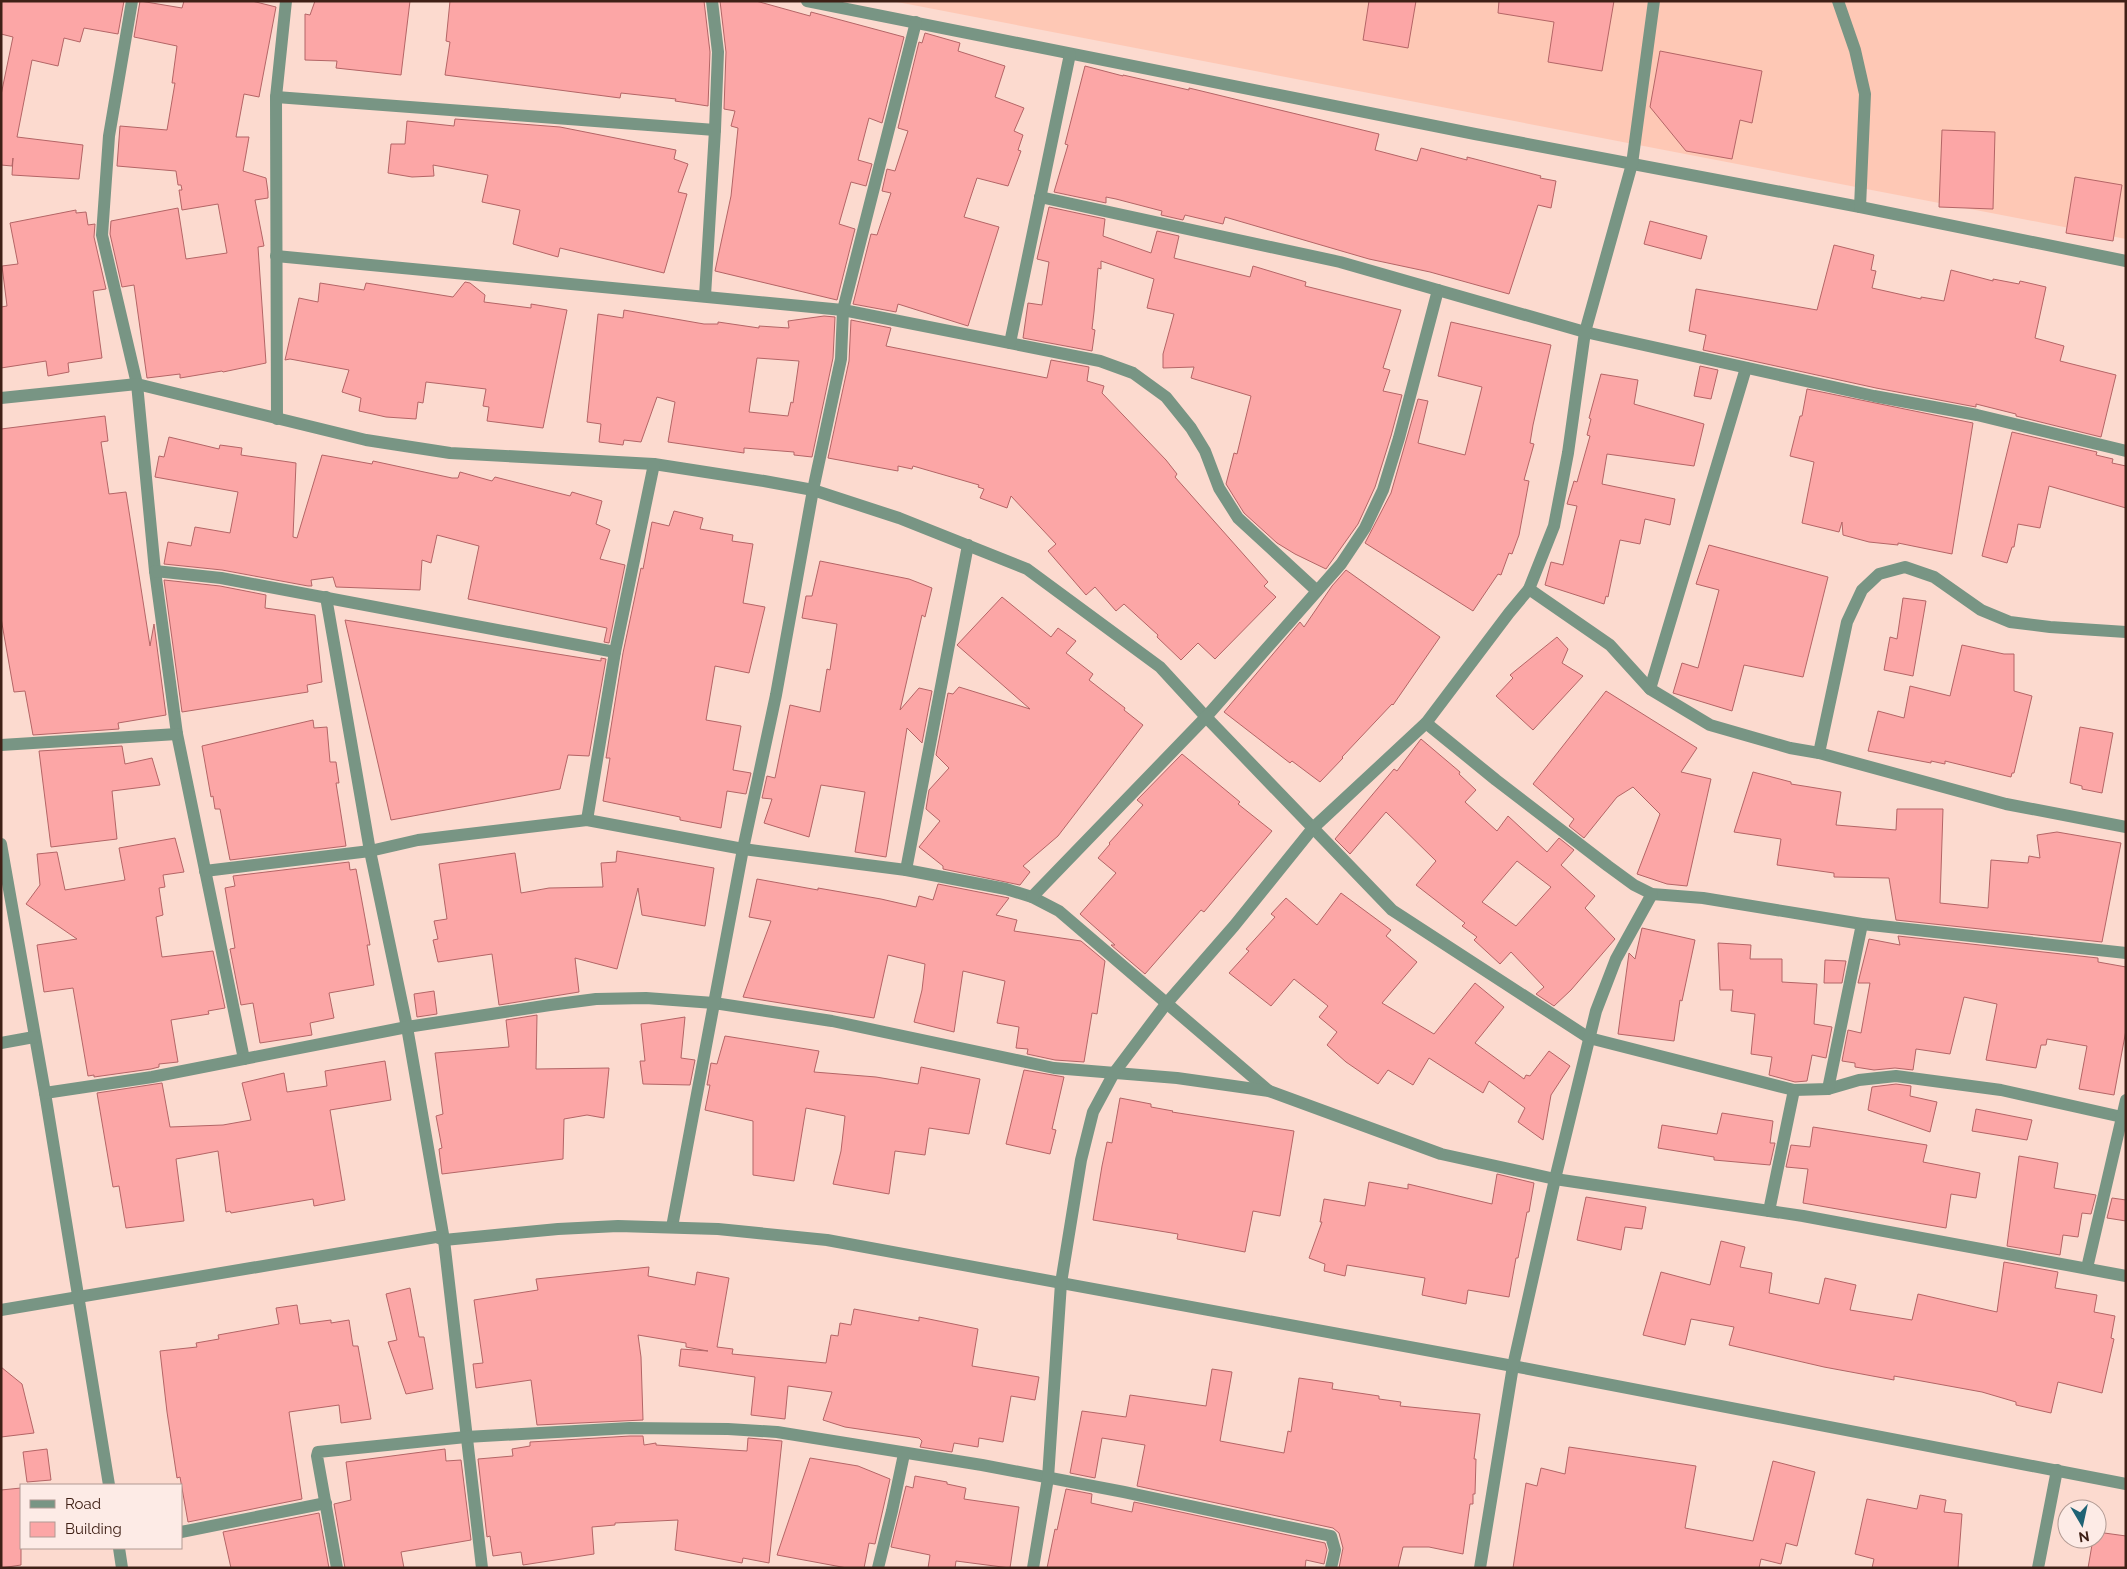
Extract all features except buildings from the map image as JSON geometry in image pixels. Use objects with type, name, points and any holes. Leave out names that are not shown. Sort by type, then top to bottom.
[{"type":"street","points":[[132,1],[109,136],[102,234],[137,384],[155,571],[177,734],[244,1059]]},
{"type":"street","points":[[277,419],[276,97],[286,1]]},
{"type":"street","points":[[704,296],[718,52],[712,1]]},
{"type":"street","points":[[807,1],[1632,164],[1860,207],[2126,261]]},
{"type":"street","points":[[1033,1568],[1048,1478],[1060,1283],[1080,1160],[1093,1112],[1114,1073],[1166,1004],[1234,926],[1313,828],[1426,722],[1508,613],[1529,589],[1554,526],[1568,453],[1585,332],[1632,164],[1654,1]]},
{"type":"street","points":[[1838,1],[1855,50],[1865,94],[1860,207]]},
{"type":"street","points":[[672,1227],[743,849],[776,696],[813,490],[841,359],[843,310],[916,22]]},
{"type":"street","points":[[1010,343],[1070,54]]},
{"type":"street","points":[[276,97],[715,130]]},
{"type":"street","points":[[1040,197],[1340,262],[1585,332],[1874,396],[1977,416],[2126,451]]},
{"type":"street","points":[[276,256],[843,310],[1100,361],[1133,373],[1166,397],[1191,428],[1205,451],[1219,488],[1238,518],[1317,591]]},
{"type":"street","points":[[1032,898],[1206,717],[1341,564],[1365,528],[1383,490],[1399,438],[1438,290]]},
{"type":"street","points":[[1650,689],[1746,368]]},
{"type":"street","points":[[1,398],[137,384],[366,440],[450,452],[654,464],[813,490],[899,518],[1027,568],[1160,667],[1392,910],[1589,1038],[1794,1090],[1828,1089],[1859,1080],[1896,1076],[2001,1090],[2122,1117]]},
{"type":"street","points":[[587,820],[615,652],[654,464]]},
{"type":"street","points":[[906,870],[968,545]]},
{"type":"street","points":[[1819,753],[1846,622],[1862,590],[1879,574],[1905,567],[1934,577],[1981,610],[2010,622],[2050,627],[2126,632]]},
{"type":"street","points":[[155,571],[220,578],[615,652]]},
{"type":"street","points":[[1529,589],[1610,645],[1650,689],[1710,725],[1790,748],[1819,753],[2006,804],[2126,827]]},
{"type":"street","points":[[326,597],[370,851],[407,1027],[444,1240],[482,1568]]},
{"type":"street","points":[[1426,722],[1496,780],[1608,866],[1634,885],[1652,894],[1703,898],[1862,924],[2126,953]]},
{"type":"street","points":[[1,745],[177,734]]},
{"type":"street","points":[[206,871],[370,851],[418,840],[587,820],[743,849],[906,870],[1006,889],[1032,898],[1059,911],[1269,1091]]},
{"type":"street","points":[[1,844],[45,1094],[109,1484]]},
{"type":"street","points":[[1480,1568],[1513,1366],[1589,1038],[1602,990],[1616,959],[1652,894]]},
{"type":"street","points":[[1828,1089],[1862,924]]},
{"type":"street","points":[[45,1094],[244,1059],[407,1027],[596,999],[646,998],[714,1003],[832,1021],[1054,1068],[1177,1078],[1269,1091],[1441,1154],[1555,1179],[1769,1211],[2126,1276]]},
{"type":"street","points":[[1,1043],[34,1037]]},
{"type":"street","points":[[1769,1211],[1794,1090]]},
{"type":"street","points":[[2088,1268],[2126,1100]]},
{"type":"street","points":[[1,1310],[436,1237],[444,1240],[584,1227],[618,1226],[718,1229],[827,1240],[1513,1366],[2126,1484]]},
{"type":"street","points":[[337,1568],[316,1456],[318,1452],[466,1437],[630,1428],[728,1429],[787,1434],[982,1465],[1124,1492],[1330,1536],[1334,1550],[1331,1568]]},
{"type":"street","points":[[878,1568],[904,1454]]},
{"type":"street","points":[[2038,1568],[2057,1470]]},
{"type":"street","points":[[182,1532],[326,1503]]},
{"type":"street","points":[[119,1549],[122,1568]]},
{"type":"shaded area","points":[[892,1],[2126,1],[2126,239]]}]
